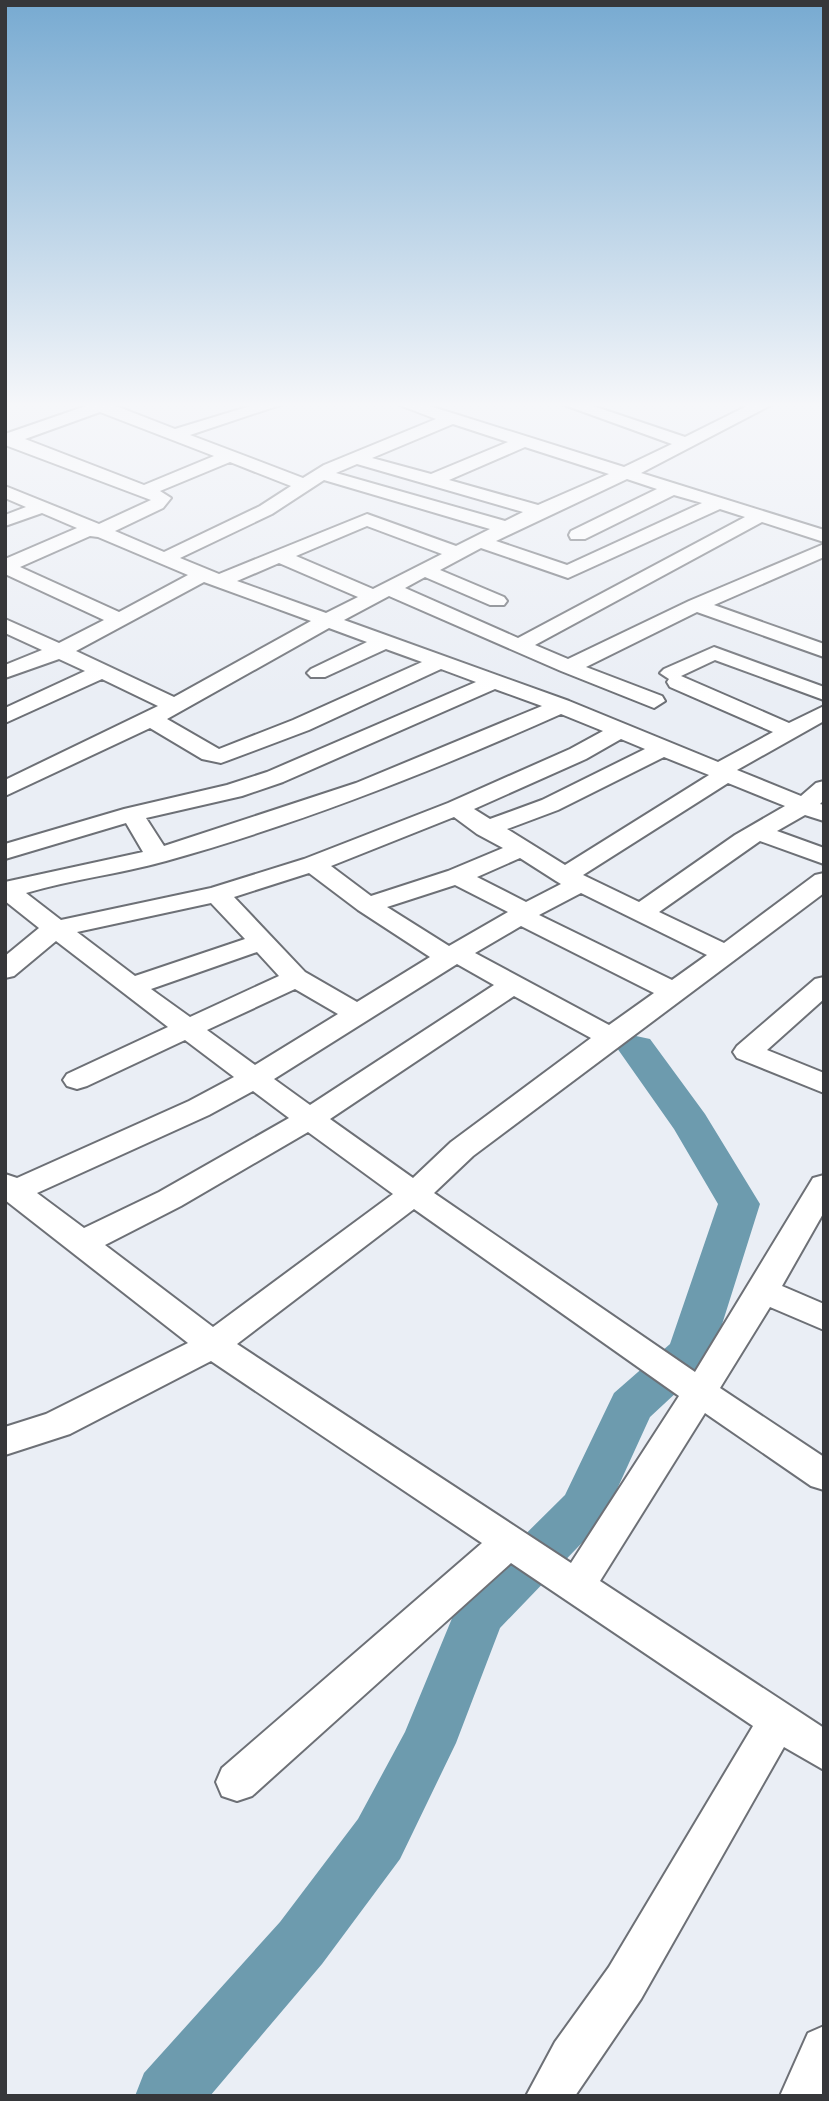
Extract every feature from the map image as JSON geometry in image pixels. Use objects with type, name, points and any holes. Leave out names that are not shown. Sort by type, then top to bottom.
[{"type":"street","points":[[28,501],[211,578],[382,643],[561,706],[813,810]]},
{"type":"street","points":[[5,566],[162,501]]},
{"type":"street","points":[[164,559],[280,501]]},
{"type":"street","points":[[414,501],[507,528]]},
{"type":"street","points":[[503,501],[539,511]]},
{"type":"street","points":[[10,782],[151,719],[326,621],[562,501]]},
{"type":"street","points":[[578,535],[647,501]]},
{"type":"street","points":[[712,501],[824,536]]},
{"type":"street","points":[[481,542],[568,572],[718,503]]},
{"type":"street","points":[[5,521],[42,507]]},
{"type":"street","points":[[518,646],[760,516]]},
{"type":"street","points":[[5,672],[62,650],[119,619],[211,578],[278,556],[367,520],[457,553]]},
{"type":"street","points":[[568,667],[696,605],[824,550]]},
{"type":"street","points":[[278,556],[382,593],[654,701]]},
{"type":"street","points":[[5,566],[119,619]]},
{"type":"street","points":[[425,570],[498,601]]},
{"type":"street","points":[[696,605],[824,651]]},
{"type":"street","points":[[5,625],[104,670],[174,706]]},
{"type":"street","points":[[751,666],[794,640]]},
{"type":"street","points":[[317,673],[382,643]]},
{"type":"street","points":[[792,732],[674,678],[708,654],[722,655],[824,694]]},
{"type":"street","points":[[151,719],[210,754],[221,756],[301,725],[438,663]]},
{"type":"street","points":[[5,716],[104,670]]},
{"type":"street","points":[[5,852],[132,814],[208,798],[275,777],[494,682]]},
{"type":"street","points":[[6,890],[158,856],[269,823],[451,756],[561,706]]},
{"type":"street","points":[[10,1187],[199,1108],[305,1049],[356,1013],[524,914],[574,880],[625,835],[824,712]]},
{"type":"street","points":[[5,970],[54,929],[217,894],[313,864],[456,808],[578,754],[619,731]]},
{"type":"street","points":[[485,829],[550,805],[662,749]]},
{"type":"street","points":[[642,912],[759,832],[813,810],[824,788]]},
{"type":"street","points":[[456,808],[519,850],[574,880],[724,953]]},
{"type":"street","points":[[132,814],[158,856]]},
{"type":"street","points":[[759,832],[824,857]]},
{"type":"street","points":[[367,905],[457,876],[519,850]]},
{"type":"street","points":[[313,864],[367,905],[452,955],[514,984],[610,1037]]},
{"type":"street","points":[[457,876],[674,992]]},
{"type":"street","points":[[12,1447],[213,1345],[414,1194],[463,1149],[610,1037],[789,909],[824,880]]},
{"type":"street","points":[[6,890],[130,987],[309,1119],[698,1392],[824,1476]]},
{"type":"street","points":[[217,894],[296,978],[356,1013]]},
{"type":"street","points":[[130,987],[263,941]]},
{"type":"street","points":[[77,1080],[296,978]]},
{"type":"street","points":[[83,1242],[170,1199],[309,1119],[514,984]]},
{"type":"street","points":[[824,985],[747,1052],[824,1084]]},
{"type":"street","points":[[577,1585],[764,1291],[814,1226],[824,1185]]},
{"type":"street","points":[[10,1187],[213,1345],[824,1751]]},
{"type":"street","points":[[764,1291],[824,1318]]},
{"type":"street","points":[[237,1782],[510,1541]]},
{"type":"street","points":[[549,2096],[571,2058],[625,1983],[778,1720]]},
{"type":"street","points":[[803,2096],[824,2049]]},
{"type":"waterway","points":[[167,2096],[301,1943],[379,1839],[428,1743],[479,1615],[584,1508],[631,1406],[690,1353],[739,1204],[691,1123],[636,1048]]}]
